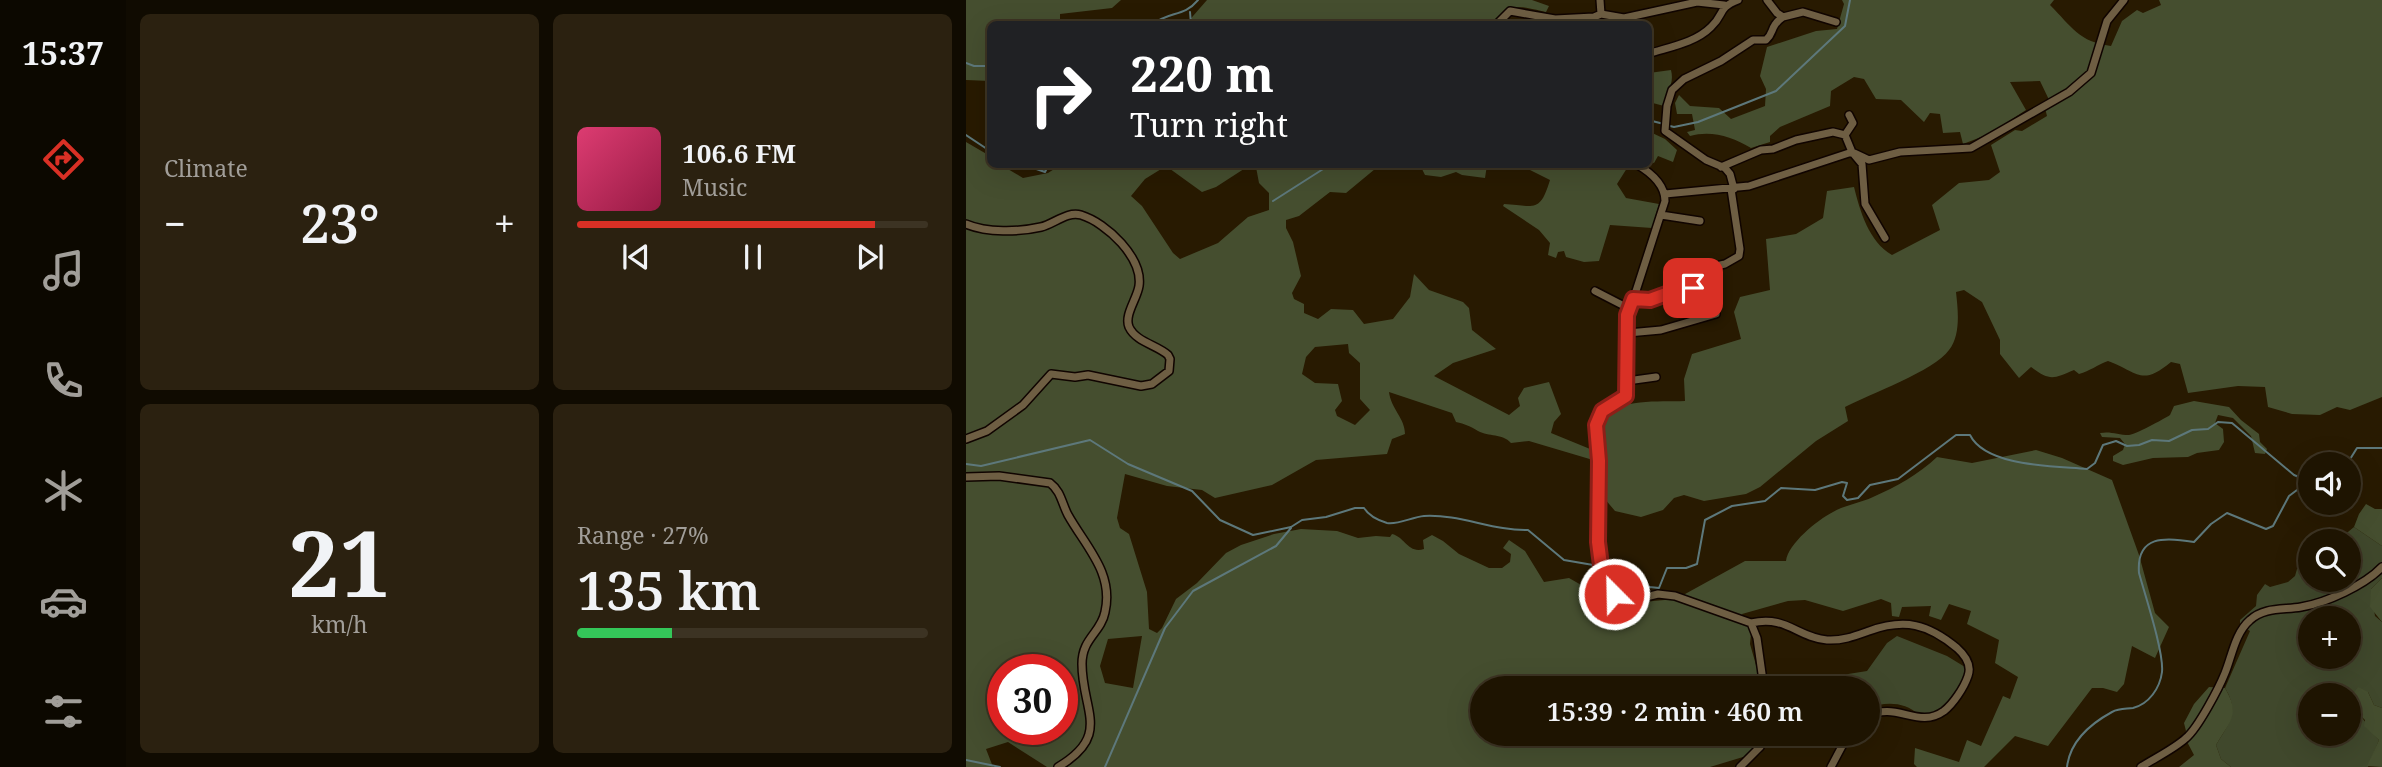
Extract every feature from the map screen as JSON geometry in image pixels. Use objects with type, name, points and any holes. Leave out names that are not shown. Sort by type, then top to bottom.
[{"type":"street","points":[[1600,0],[1601,14]]},
{"type":"street","points":[[1500,21],[1510,11],[1555,19],[1594,17],[1601,14],[1624,18],[1702,1],[1724,5],[1738,0]]},
{"type":"street","points":[[1767,0],[1783,17]]},
{"type":"street","points":[[1665,194],[1733,189],[1852,152],[1869,160],[1900,152],[1971,148],[2086,80],[2095,64],[2107,21],[2124,0]]},
{"type":"street","points":[[1652,53],[1697,38],[1712,27],[1724,5]]},
{"type":"street","points":[[1633,299],[1650,300],[1669,293],[1691,290],[1694,271],[1725,264],[1739,256],[1741,249],[1730,174],[1665,131],[1667,106],[1672,90],[1684,79],[1721,61],[1753,40],[1766,40],[1770,36],[1772,26],[1783,17],[1803,12],[1836,22]]},
{"type":"street","points":[[1638,21],[1639,15]]},
{"type":"street","points":[[1846,135],[1853,125],[1849,115]]},
{"type":"street","points":[[1721,167],[1761,150],[1837,131],[1846,135],[1852,152],[1862,164],[1865,204],[1885,237]]},
{"type":"street","points":[[1642,168],[1652,175],[1665,194],[1661,215],[1628,308],[1626,396],[1602,411],[1596,425],[1599,461],[1598,542],[1602,573],[1614,594],[1623,600],[1630,601],[1658,594],[1675,596],[1751,623],[1777,621],[1818,638],[1834,640],[1853,637],[1892,624],[1911,624],[1949,642],[1966,657],[1969,671],[1965,681],[1948,708],[1940,714],[1920,718],[1890,710],[1880,712]]},
{"type":"street","points":[[966,224],[979,228],[1009,230],[1042,227],[1068,215],[1079,214],[1089,219],[1120,242],[1135,261],[1140,276],[1127,320],[1129,329],[1165,352],[1171,365],[1169,372],[1161,378],[1152,384],[1141,386],[1088,375],[1075,377],[1051,374],[1023,405],[987,431],[966,439]]},
{"type":"street","points":[[1661,215],[1700,221]]},
{"type":"street","points":[[1595,290],[1628,308]]},
{"type":"street","points":[[1628,333],[1661,330],[1716,314]]},
{"type":"street","points":[[1627,381],[1656,377]]},
{"type":"street","points":[[966,477],[999,476],[1050,483],[1057,488],[1068,514],[1104,573],[1108,594],[1106,611],[1103,620],[1084,647],[1082,665],[1091,721],[1089,733],[1086,745],[1058,767]]},
{"type":"street","points":[[2141,767],[2186,738],[2198,723],[2224,676],[2238,637],[2251,618],[2267,611],[2304,607],[2357,587],[2382,567]]},
{"type":"street","points":[[1751,623],[1758,638],[1763,676]]},
{"type":"street","points":[[1740,767],[1760,746]]},
{"type":"street","points":[[1831,767],[1842,746]]},
{"type":"green space","points":[[966,0],[1121,0],[1112,8],[1060,14],[1060,21],[987,21],[987,81],[966,80]]},
{"type":"green space","points":[[1207,0],[1532,0],[1549,6],[1546,12],[1521,7],[1510,9],[1494,21],[1189,21]]},
{"type":"green space","points":[[1842,0],[2054,0],[2050,5],[2083,37],[2111,46],[2122,21],[2137,10],[2143,13],[2161,5],[2159,0],[2382,0],[2382,397],[2350,410],[2337,407],[2320,415],[2292,414],[2268,407],[2265,387],[2238,386],[2188,393],[2180,364],[2171,362],[2146,376],[2108,361],[2079,374],[2074,370],[2052,377],[2031,367],[2019,378],[2000,354],[2000,340],[1982,302],[1964,290],[1956,292],[1958,322],[1955,337],[1949,350],[1941,358],[1916,374],[1845,407],[1848,421],[1816,441],[1760,487],[1746,494],[1704,501],[1684,495],[1674,498],[1663,510],[1641,517],[1615,511],[1604,498],[1601,419],[1618,407],[1629,404],[1685,401],[1684,379],[1692,354],[1741,339],[1734,312],[1740,297],[1770,290],[1766,239],[1796,234],[1823,218],[1827,191],[1854,187],[1871,234],[1892,255],[1940,230],[1932,205],[1959,183],[1989,180],[2000,172],[1991,145],[2015,130],[2022,131],[2047,116],[2045,108],[2051,104],[2040,81],[2010,82],[2026,110],[1989,134],[1963,144],[1960,132],[1943,133],[1940,114],[1930,113],[1924,122],[1901,100],[1876,99],[1864,79],[1854,77],[1831,91],[1830,106],[1780,127],[1770,136],[1770,142],[1751,148],[1722,136],[1690,136],[1687,132],[1695,130],[1692,114],[1677,114],[1675,103],[1679,95],[1690,106],[1719,108],[1731,119],[1765,106],[1766,89],[1760,76],[1767,47],[1816,31],[1837,29],[1844,4]]},
{"type":"green space","points":[[1671,70],[1672,80],[1664,106],[1652,103],[1652,73]]},
{"type":"green space","points":[[1652,133],[1665,139],[1677,150],[1673,162],[1658,156],[1654,163]]},
{"type":"green space","points":[[966,142],[987,154],[987,168],[1006,168],[1023,178],[1048,173],[1056,168],[1163,168],[1145,179],[1131,196],[1142,206],[1173,253],[1180,259],[1218,243],[1248,217],[1269,210],[1269,193],[1259,183],[1256,168],[1375,168],[1346,193],[1330,192],[1299,216],[1286,220],[1301,276],[1292,293],[1294,299],[1304,304],[1304,313],[1318,319],[1331,309],[1353,310],[1364,324],[1393,319],[1410,297],[1414,274],[1429,290],[1463,302],[1469,308],[1472,330],[1496,349],[1453,363],[1434,376],[1509,415],[1520,406],[1518,398],[1524,388],[1549,382],[1561,414],[1554,422],[1551,433],[1595,451],[1593,460],[1529,441],[1511,443],[1504,438],[1482,433],[1456,422],[1452,413],[1389,392],[1405,434],[1392,439],[1387,454],[1316,460],[1272,485],[1215,498],[1202,490],[1167,486],[1125,474],[1117,518],[1120,528],[1129,534],[1147,592],[1149,629],[1157,633],[1176,599],[1197,583],[1226,553],[1274,534],[1301,529],[1337,531],[1358,538],[1390,537],[1392,534],[1419,550],[1424,549],[1423,540],[1432,535],[1459,554],[1489,568],[1502,568],[1510,562],[1511,554],[1503,548],[1509,540],[1525,551],[1544,582],[1569,578],[1597,594],[1633,605],[1676,599],[1745,561],[1786,561],[1792,547],[1819,521],[1899,484],[1937,457],[1972,463],[2036,450],[2062,458],[2112,480],[2139,555],[2155,613],[2169,627],[2155,658],[2132,646],[2124,684],[2117,692],[2092,688],[2048,746],[2015,736],[1984,767],[1917,767],[1914,764],[1915,748],[1959,762],[1967,740],[1981,746],[2003,696],[2010,699],[2018,677],[1995,663],[1999,640],[1967,624],[1971,611],[1949,604],[1941,620],[1929,616],[1931,606],[1902,607],[1899,617],[1892,616],[1891,603],[1881,599],[1843,611],[1805,600],[1788,601],[1742,614],[1751,633],[1750,644],[1756,665],[1765,669],[1766,676],[1470,676],[1470,746],[1764,746],[1761,753],[1746,765],[1743,757],[1710,767],[1047,767],[1013,745],[1078,745],[1078,654],[987,654],[987,745],[999,745],[986,749],[993,767],[966,767]],"holes":[[[1348,344],[1349,353],[1360,363],[1360,399],[1370,410],[1355,425],[1337,416],[1335,410],[1342,401],[1338,384],[1315,383],[1302,374],[1306,357],[1315,347]],[[1142,636],[1133,688],[1105,683],[1100,666],[1108,639]]]},
{"type":"green space","points":[[1169,168],[1245,168],[1216,187],[1202,192]]},
{"type":"green space","points":[[1422,168],[1487,168],[1485,178],[1456,172],[1441,177],[1425,175]]},
{"type":"green space","points":[[1526,168],[1627,168],[1617,184],[1626,198],[1659,204],[1652,228],[1610,225],[1599,261],[1584,262],[1566,257],[1564,251],[1558,252],[1556,258],[1548,255],[1550,243],[1539,230],[1503,206],[1530,206],[1539,203],[1550,180]]},
{"type":"green space","points":[[2194,401],[2229,407],[2259,434],[2260,442],[2267,449],[2265,454],[2255,453],[2251,436],[2233,418],[2218,415],[2215,423],[2223,429],[2224,442],[2219,450],[2188,457],[2153,458],[2123,465],[2113,461],[2113,456],[2123,450],[2125,444],[2120,438],[2102,437],[2100,433],[2132,434],[2170,415],[2174,406]]},
{"type":"green space","points":[[2366,504],[2382,509],[2382,546],[2361,532],[2361,529],[2354,527]]},
{"type":"green space","points":[[2361,532],[2382,546],[2382,578],[2371,589],[2375,616],[2382,622],[2382,708],[2374,705],[2368,692],[2361,702],[2361,683],[2298,683],[2298,746],[2361,746],[2361,717],[2379,740],[2368,767],[2231,767],[2221,759],[2216,745],[2229,724],[2232,711],[2225,688],[2250,631],[2240,625],[2240,620],[2256,606],[2257,595],[2265,584],[2270,587],[2288,582],[2295,576],[2297,569],[2298,592],[2361,592]]},
{"type":"green space","points":[[2382,578],[2382,622],[2370,607],[2371,589]]},
{"type":"green space","points":[[1897,636],[1947,656],[1965,667],[1966,672],[1958,688],[1943,707],[1919,715],[1901,705],[1880,705],[1880,676],[1836,676],[1867,671],[1887,643]]},
{"type":"green space","points":[[2209,687],[2225,688],[2230,697],[2232,718],[2216,745],[2221,759],[2231,767],[2179,767],[2194,755],[2184,736],[2184,723],[2194,704]]},
{"type":"green space","points":[[2361,688],[2368,692],[2374,705],[2382,708],[2382,767],[2367,766],[2379,740],[2364,726],[2365,720],[2361,716]]},
{"type":"waterway","points":[[1158,21],[1182,12],[1198,0]]},
{"type":"waterway","points":[[1670,126],[1698,122],[1776,91],[1845,26],[1850,0]]},
{"type":"waterway","points":[[1190,12],[1191,21]]},
{"type":"waterway","points":[[966,63],[987,66]]},
{"type":"waterway","points":[[1652,121],[1664,124]]},
{"type":"waterway","points":[[966,135],[987,149]]},
{"type":"waterway","points":[[1034,168],[1045,172],[1047,168]]},
{"type":"waterway","points":[[1273,201],[1325,168]]},
{"type":"waterway","points":[[1604,568],[1635,581],[1640,586],[1659,588],[1667,568],[1686,568],[1697,564],[1705,520],[1732,506],[1765,501],[1781,488],[1815,490],[1842,482],[1847,483],[1843,496],[1847,500],[1858,498],[1870,485],[1898,479],[1956,435],[1970,435],[1978,446],[2006,459],[2087,469],[2095,463],[2103,445],[2116,441],[2127,446],[2152,440],[2169,441],[2192,430],[2208,429],[2218,422],[2232,423],[2298,477]]},
{"type":"waterway","points":[[966,464],[981,466],[1090,440],[1128,464],[1192,491],[1220,520],[1253,535],[1291,527],[1302,520],[1364,508],[1387,523],[1437,516],[1528,530],[1564,560],[1599,566]]},
{"type":"waterway","points":[[2354,452],[2357,448],[2382,448]]},
{"type":"waterway","points":[[2067,767],[2072,749],[2082,734],[2115,711],[2144,703],[2159,684],[2162,672],[2160,651],[2139,573],[2142,551],[2154,541],[2173,539],[2194,542],[2211,524],[2227,513],[2266,529],[2273,526],[2289,496],[2298,489]]},
{"type":"waterway","points":[[1105,767],[1165,628],[1193,591],[1276,546],[1291,528]]},
{"type":"waterway","points":[[966,760],[1000,767]]},
{"type":"route","points":[[1614,594],[1604,580],[1598,542],[1597,419],[1606,407],[1626,396],[1627,315],[1633,299],[1650,300],[1693,288]]}]
